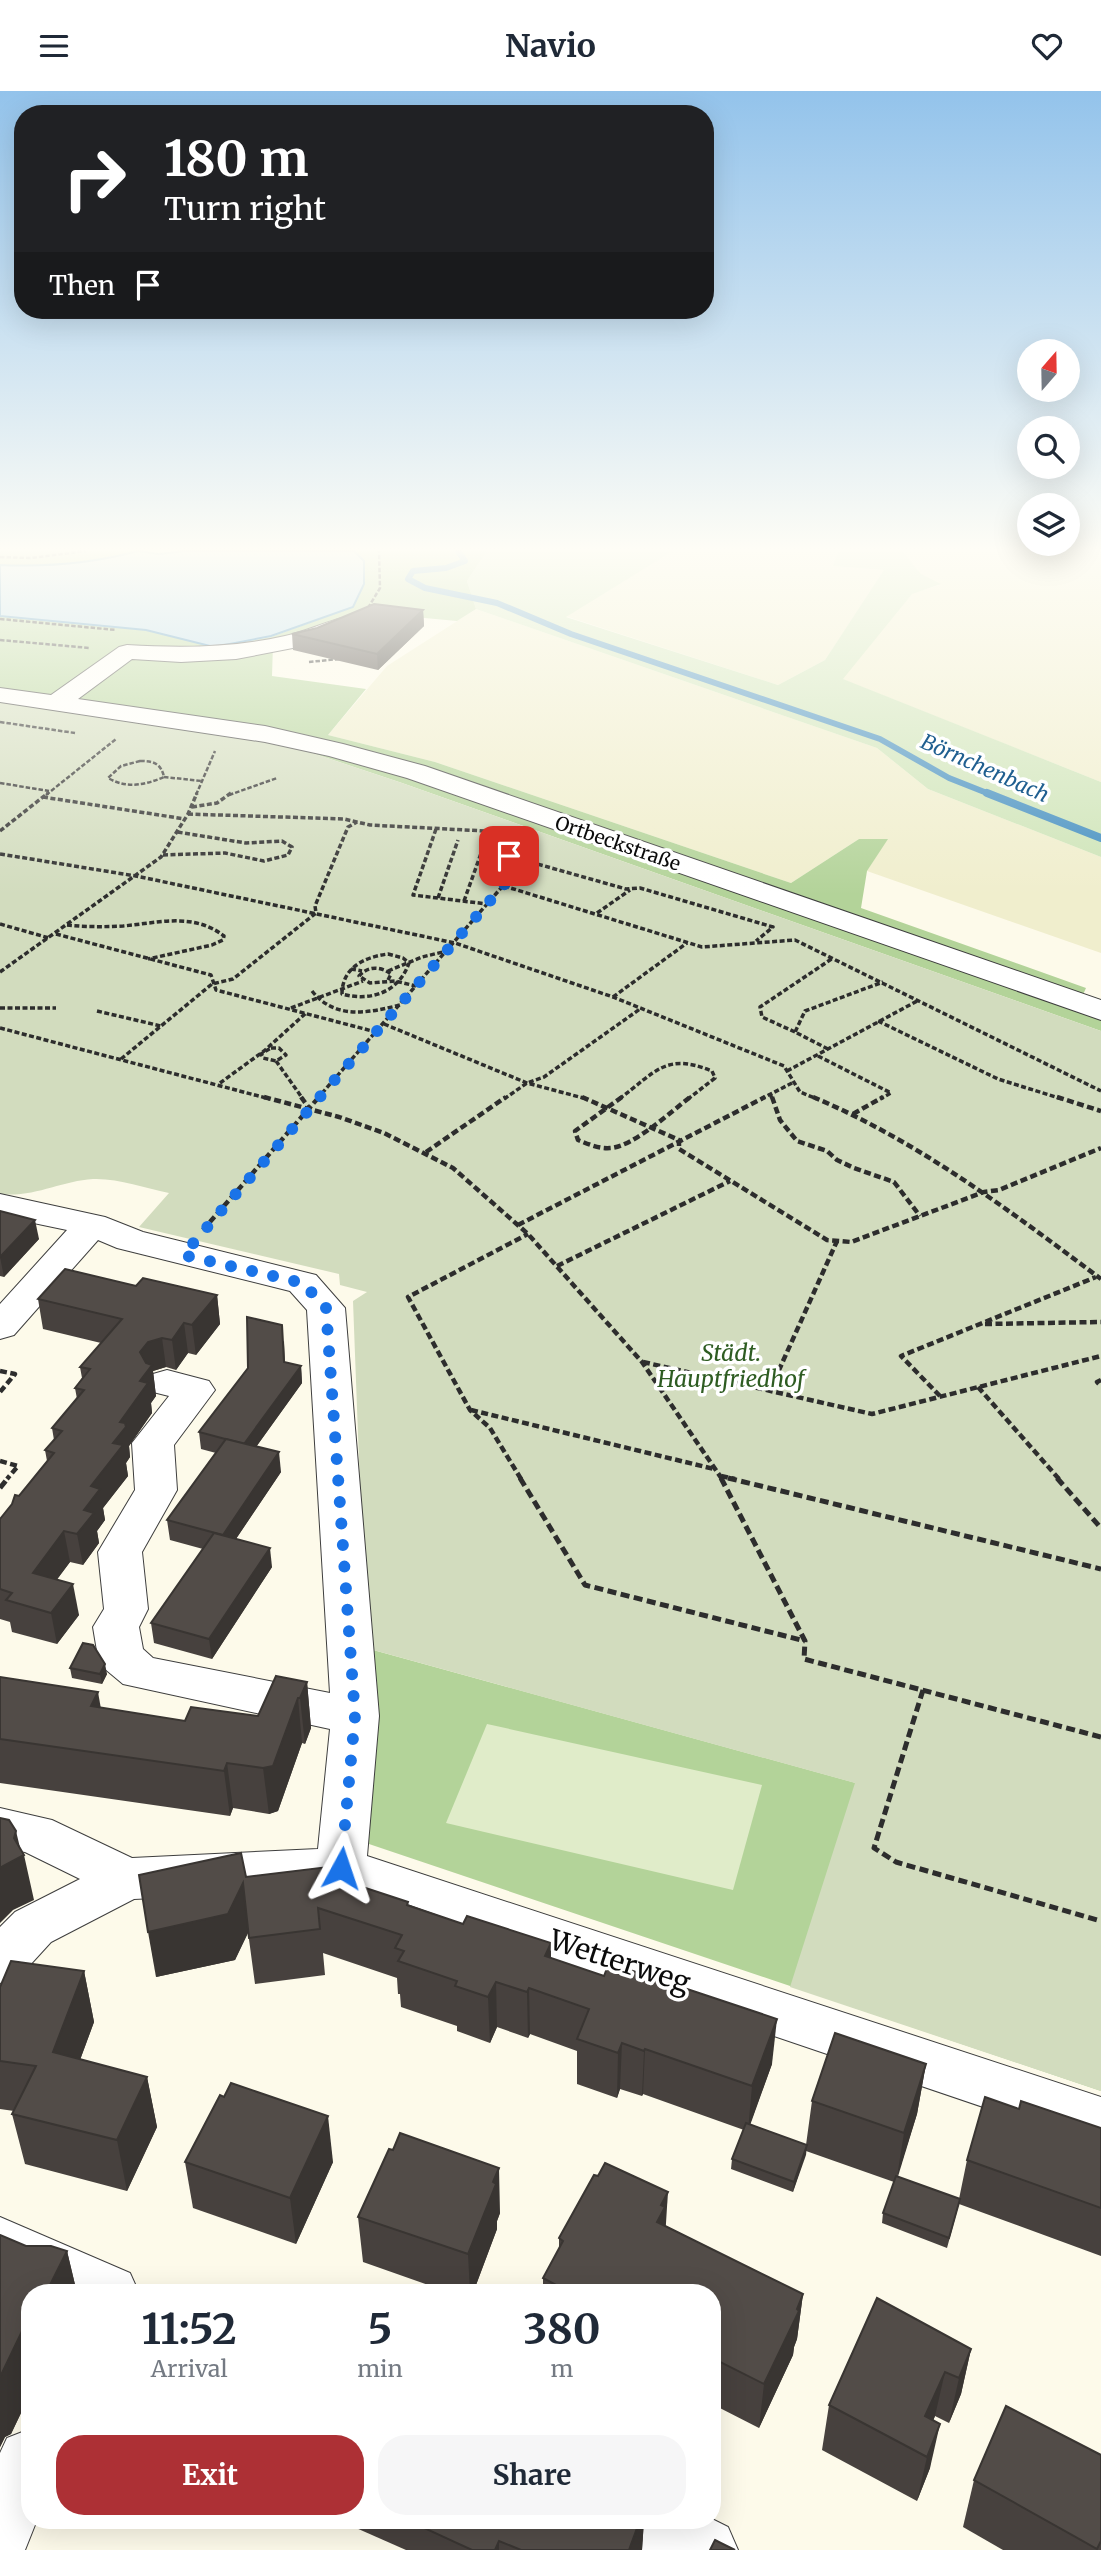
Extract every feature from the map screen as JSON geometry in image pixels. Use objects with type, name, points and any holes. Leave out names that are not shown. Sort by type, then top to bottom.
[{"type":"street","points":[[56,703],[108,666]]},
{"type":"street","name":"Ortbeckstraße","points":[[0,695],[265,734],[334,749],[416,772],[1101,1011]]},
{"type":"street","points":[[0,1205],[92,1225],[130,1240],[183,1255],[303,1283],[326,1308],[355,1716],[341,1868]]},
{"type":"street","points":[[0,1327],[92,1225]]},
{"type":"street","points":[[167,1383],[195,1390],[153,1443],[156,1490],[120,1552],[126,1609],[117,1627],[121,1657],[139,1672],[355,1716]]},
{"type":"street","name":"Wetterweg","points":[[0,1828],[34,1834],[127,1879]]},
{"type":"street","name":"Wetterweg","points":[[0,1961],[33,1927],[127,1879],[341,1868],[1101,2122]]},
{"type":"street","points":[[0,2245],[89,2284]]},
{"type":"street","points":[[0,2532],[21,2479]]},
{"type":"street","points":[[663,2529],[705,2550]]},
{"type":"path","points":[[0,722],[77,733]]},
{"type":"path","points":[[103,737],[128,740]]},
{"type":"path","points":[[0,831],[116,739]]},
{"type":"path","points":[[0,972],[57,934],[163,855],[188,814],[215,750],[203,749]]},
{"type":"path","points":[[164,777],[164,770],[160,765],[133,761],[112,771],[108,778],[121,785],[138,785],[164,777],[202,782]]},
{"type":"path","points":[[191,807],[217,803],[234,791],[277,778]]},
{"type":"path","points":[[0,783],[49,791]]},
{"type":"path","points":[[42,797],[185,820]]},
{"type":"path","points":[[183,1255],[504,886],[508,880],[509,856],[517,832],[344,819],[188,814]]},
{"type":"path","points":[[316,913],[315,906],[348,827],[356,822]]},
{"type":"path","points":[[436,828],[413,895],[487,904]]},
{"type":"path","points":[[464,901],[489,831]]},
{"type":"path","points":[[163,855],[225,853],[264,861],[288,855],[292,847],[282,841],[246,843],[177,832]]},
{"type":"path","points":[[438,898],[458,840]]},
{"type":"path","points":[[0,854],[136,876],[455,943],[613,997],[784,1066],[800,1092],[853,1114],[984,1192],[1099,1278]]},
{"type":"path","points":[[509,856],[626,889],[640,888],[773,927],[755,942]]},
{"type":"path","points":[[504,886],[702,947],[795,940],[1101,1091]]},
{"type":"path","points":[[597,914],[634,888]]},
{"type":"path","points":[[121,1059],[212,984],[233,979],[316,913]]},
{"type":"path","points":[[66,925],[96,927],[173,920],[212,928],[224,936],[223,940],[212,945],[147,959]]},
{"type":"path","points":[[0,924],[50,938]]},
{"type":"path","points":[[57,934],[211,975],[216,990],[376,1032]]},
{"type":"path","points":[[613,997],[687,943]]},
{"type":"path","points":[[351,969],[362,971],[378,968],[388,971],[448,951]]},
{"type":"path","points":[[341,990],[342,980],[364,960],[386,955],[403,957],[409,963]]},
{"type":"path","points":[[828,1049],[762,1017],[760,1007],[833,958]]},
{"type":"path","points":[[341,990],[350,997],[368,997],[384,993],[399,982],[409,963]]},
{"type":"path","points":[[362,971],[359,976],[363,981],[373,984],[388,980],[416,986]]},
{"type":"path","points":[[388,971],[391,974],[388,980]]},
{"type":"path","points":[[290,1009],[363,981]]},
{"type":"path","points":[[795,1032],[805,1011],[884,982]]},
{"type":"path","points":[[312,992],[317,1000],[330,1009],[351,1012],[400,1005]]},
{"type":"path","points":[[787,1071],[919,999]]},
{"type":"path","points":[[0,1008],[56,1008]]},
{"type":"path","points":[[426,1152],[527,1083],[537,1081],[641,1008]]},
{"type":"path","points":[[97,1011],[162,1026]]},
{"type":"path","points":[[219,1084],[264,1051],[306,1013]]},
{"type":"path","points":[[878,1021],[998,1079],[1101,1111]]},
{"type":"path","points":[[384,1024],[527,1083],[546,1086],[606,1108],[679,1140]]},
{"type":"path","points":[[0,1028],[309,1108],[384,1133],[453,1167],[528,1234],[642,1362],[720,1476],[806,1641],[804,1658],[1101,1737]]},
{"type":"path","points":[[271,1048],[284,1051],[286,1055],[276,1061],[263,1058],[261,1055],[264,1051],[271,1048]]},
{"type":"path","points":[[817,1055],[891,1093],[853,1114]]},
{"type":"path","points":[[276,1061],[309,1108]]},
{"type":"path","points":[[690,1062],[712,1071],[715,1079],[619,1148],[600,1149],[578,1140],[575,1131],[606,1108],[669,1063],[690,1062]]},
{"type":"path","points":[[518,1225],[794,1082]]},
{"type":"path","points":[[770,1093],[780,1120],[797,1141],[827,1150],[846,1164],[894,1182],[920,1216]]},
{"type":"path","points":[[679,1140],[679,1149],[827,1240],[851,1243],[984,1192],[999,1190],[1101,1148]]},
{"type":"path","points":[[557,1266],[731,1181]]},
{"type":"path","points":[[528,1234],[408,1297],[470,1410],[490,1428],[585,1585],[806,1641]]},
{"type":"path","points":[[770,1390],[837,1241]]},
{"type":"path","points":[[940,1396],[901,1356],[1099,1278]]},
{"type":"path","points":[[980,1324],[1101,1322]]},
{"type":"path","points":[[642,1362],[872,1414],[1101,1356]]},
{"type":"path","points":[[0,1371],[15,1374],[0,1392]]},
{"type":"path","points":[[1101,1380],[1097,1382],[1101,1386]]},
{"type":"path","points":[[978,1387],[1101,1528]]},
{"type":"path","points":[[470,1410],[715,1469]]},
{"type":"path","points":[[0,1461],[18,1466],[0,1487]]},
{"type":"path","points":[[720,1476],[1101,1569]]},
{"type":"path","points":[[923,1690],[874,1848],[896,1862],[1101,1921]]},
{"type":"shaded area","points":[[387,666],[640,666],[877,748],[928,789],[1101,857],[1101,953],[867,871],[887,839],[859,839],[791,883],[435,762],[328,735]]},
{"type":"shaded area","points":[[719,666],[814,666],[778,685]]},
{"type":"shaded area","points":[[853,666],[1101,666],[1101,782],[842,679]]},
{"type":"green space","points":[[0,666],[272,666],[272,676],[366,689],[328,735],[435,762],[791,883],[859,839],[888,839],[867,871],[861,908],[1086,988],[1081,999],[1101,1015],[1101,1031],[402,783],[264,737],[0,691]]},
{"type":"green space","points":[[640,666],[718,666],[778,685],[814,666],[854,666],[843,679],[1101,782],[1101,857],[928,789],[877,748]]},
{"type":"green space","name":"Städt. Hauptfriedhof","points":[[0,697],[264,737],[402,783],[1101,1031],[1101,2091],[790,1987],[855,1783],[366,1648],[353,1301],[367,1292],[340,1285],[339,1274],[139,1227],[169,1193],[121,1182],[93,1179],[24,1194],[0,1194]]},
{"type":"green space","points":[[366,1648],[856,1783],[1101,2091],[369,1844],[370,1728]]},
{"type":"green space","points":[[487,1724],[762,1785],[733,1890],[446,1823]]},
{"type":"building","points":[[0,1211],[35,1220],[0,1257]]},
{"type":"building","points":[[65,1269],[136,1286],[143,1278],[217,1295],[192,1325],[184,1323],[172,1340],[162,1338],[148,1342],[140,1352],[146,1363],[152,1365],[140,1381],[148,1383],[120,1422],[125,1423],[126,1427],[113,1443],[123,1445],[91,1486],[100,1489],[84,1510],[94,1513],[77,1534],[64,1531],[33,1573],[73,1584],[51,1613],[6,1600],[12,1593],[0,1589],[0,1519],[12,1504],[15,1495],[19,1496],[54,1453],[45,1450],[62,1431],[52,1428],[84,1390],[75,1388],[90,1369],[80,1367],[122,1319],[38,1299]]},
{"type":"building","points":[[247,1317],[282,1325],[284,1362],[301,1366],[244,1444],[199,1432],[248,1368]]},
{"type":"building","points":[[226,1439],[279,1452],[223,1535],[167,1520]]},
{"type":"building","points":[[214,1533],[270,1548],[209,1639],[151,1623]]},
{"type":"building","points":[[83,1643],[93,1645],[105,1664],[100,1674],[70,1668]]},
{"type":"building","points":[[276,1676],[307,1682],[298,1698],[273,1766],[263,1768],[227,1763],[224,1771],[0,1739],[0,1677],[98,1692],[91,1706],[185,1721],[191,1707],[258,1716]]},
{"type":"building","points":[[0,1818],[9,1820],[16,1831],[14,1838],[24,1855],[0,1868]]},
{"type":"building","points":[[241,1853],[246,1877],[328,1867],[329,1876],[408,1902],[407,1905],[463,1924],[467,1916],[551,1943],[545,1956],[604,1976],[609,1963],[777,2019],[752,2086],[645,2049],[644,2051],[622,2043],[618,2053],[577,2039],[589,2009],[529,1988],[527,1992],[496,1982],[488,1997],[455,1986],[457,1981],[398,1961],[404,1951],[395,1948],[402,1935],[318,1908],[320,1929],[249,1938],[243,1883],[228,1914],[148,1932],[139,1875]]},
{"type":"building","points":[[11,1961],[84,1971],[53,2052],[147,2077],[117,2140],[12,2114],[36,2066],[0,2061],[0,1987]]},
{"type":"building","points":[[835,2033],[926,2064],[904,2133],[812,2101]]},
{"type":"building","points":[[231,2083],[328,2116],[290,2198],[185,2162],[220,2095],[224,2097]]},
{"type":"building","points":[[985,2097],[1019,2109],[1021,2101],[1101,2128],[1101,2208],[967,2160]]},
{"type":"building","points":[[746,2123],[807,2145],[794,2182],[732,2159]]},
{"type":"building","points":[[400,2133],[499,2168],[493,2182],[496,2184],[468,2254],[358,2217],[389,2149],[393,2150]]},
{"type":"building","points":[[605,2163],[668,2192],[661,2205],[665,2207],[657,2222],[803,2294],[797,2309],[799,2311],[764,2384],[721,2362],[721,2284],[554,2284],[543,2278],[563,2241],[559,2238],[594,2175],[598,2176]]},
{"type":"building","points":[[896,2176],[960,2199],[949,2238],[883,2213]]},
{"type":"building","points":[[0,2235],[26,2246],[51,2246],[67,2251],[50,2284],[21,2284],[21,2333],[0,2377]]},
{"type":"building","points":[[877,2298],[971,2349],[959,2378],[945,2372],[925,2416],[940,2424],[927,2457],[829,2405]]},
{"type":"building","points":[[1006,2406],[1101,2455],[1101,2541],[1097,2549],[974,2480]]},
{"type":"building","points":[[426,2529],[637,2529],[629,2550],[521,2550],[499,2541],[495,2550],[472,2550]]},
{"type":"building","points":[[715,2540],[735,2550],[710,2550]]},
{"type":"waterway","name":"Börnchenbach","points":[[664,666],[880,739],[949,778],[992,795]]},
{"type":"waterway","name":"Börnchenbach","points":[[987,793],[1101,838]]},
{"type":"route","points":[[341,1868],[355,1716],[326,1308],[303,1283],[183,1255],[508,880],[509,856]]}]
